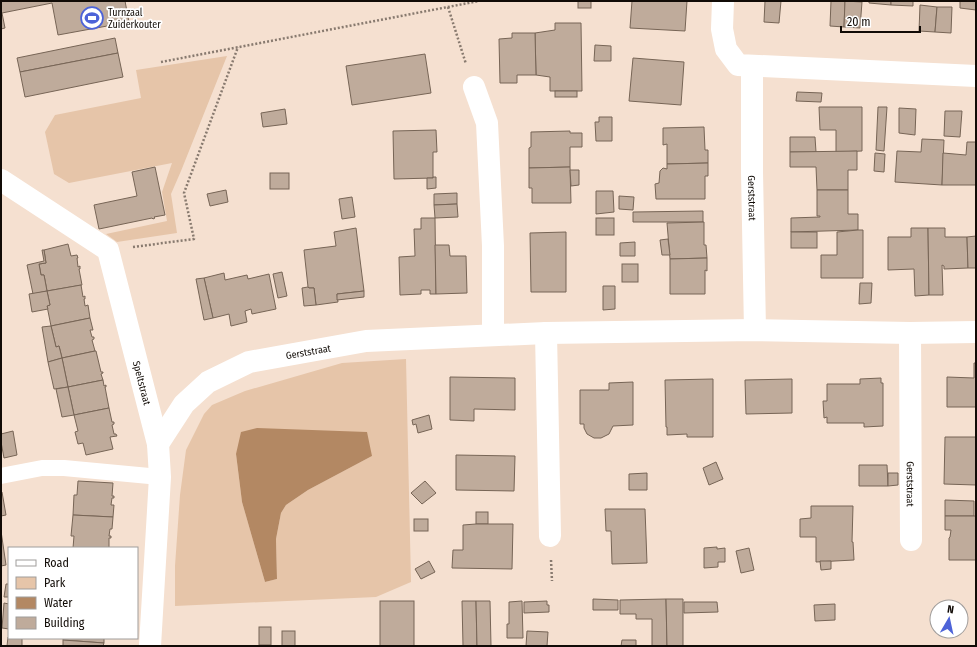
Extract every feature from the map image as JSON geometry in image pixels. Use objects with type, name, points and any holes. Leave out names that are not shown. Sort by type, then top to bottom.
[{"type":"street","points":[[722,1],[722,29],[726,49],[738,65],[976,76]]},
{"type":"street","name":"Gerststraat","points":[[752,66],[752,172],[755,330]]},
{"type":"street","points":[[474,87],[487,123],[493,246],[492,335]]},
{"type":"street","points":[[1,180],[108,250]]},
{"type":"street","name":"Speltstraat","points":[[108,250],[158,444],[160,477],[150,646]]},
{"type":"street","name":"Gerststraat","points":[[158,444],[184,404],[208,382],[248,362],[366,341],[546,333],[755,330],[910,333],[976,332]]},
{"type":"street","points":[[546,333],[550,536]]},
{"type":"street","name":"Gerststraat","points":[[910,333],[911,540]]},
{"type":"lane","points":[[1,476],[42,468],[64,468],[160,477]]},
{"type":"path","points":[[161,62],[479,1]]},
{"type":"path","points":[[448,7],[474,87]]},
{"type":"path","points":[[108,250],[194,239],[184,193],[238,47]]},
{"type":"green space","points":[[227,56],[171,194],[177,233],[117,242],[106,234],[167,221],[162,192],[172,163],[69,183],[54,174],[45,132],[55,115],[141,98],[136,70]]},
{"type":"green space","points":[[406,359],[411,582],[376,597],[175,606],[175,566],[180,495],[186,450],[204,414],[212,405],[245,391],[342,363]],"holes":[[[236,454],[372,456],[308,490],[286,505],[281,513],[276,539],[277,579],[265,582],[242,502]]]},
{"type":"water","points":[[257,428],[367,432],[372,456],[308,490],[286,505],[281,513],[276,539],[277,579],[265,582],[242,502],[236,454],[241,432]]},
{"type":"building","name":"Turnzaal Zuiderkouter","points":[[1,1],[125,1],[129,22],[58,35],[52,3],[2,13],[5,28],[1,29]]},
{"type":"building","points":[[578,1],[591,1],[591,8],[578,8]]},
{"type":"building","points":[[632,1],[687,1],[685,31],[630,28]]},
{"type":"building","points":[[765,1],[781,1],[779,23],[764,22]]},
{"type":"building","points":[[831,1],[845,1],[844,27],[830,26]]},
{"type":"building","points":[[845,1],[862,2],[860,28],[844,27]]},
{"type":"building","points":[[869,1],[891,1],[891,5],[869,3]]},
{"type":"building","points":[[891,1],[913,1],[913,6],[891,5]]},
{"type":"building","points":[[960,1],[976,1],[976,10],[960,8]]},
{"type":"building","points":[[920,5],[937,7],[935,32],[919,31]]},
{"type":"building","points":[[937,7],[952,7],[951,33],[935,32]]},
{"type":"building","points":[[555,23],[581,23],[582,91],[550,91],[550,77],[536,75],[535,33],[555,30]]},
{"type":"building","points":[[512,33],[535,33],[536,75],[517,75],[517,83],[500,83],[499,39],[512,38]]},
{"type":"building","points":[[115,38],[118,53],[20,72],[17,58]]},
{"type":"building","points":[[595,45],[611,46],[611,61],[594,61]]},
{"type":"building","points":[[118,53],[123,77],[25,97],[20,72]]},
{"type":"building","points":[[425,54],[431,93],[352,105],[346,66]]},
{"type":"building","points":[[633,58],[684,62],[681,105],[629,101]]},
{"type":"building","points":[[555,91],[577,91],[577,97],[555,97]]},
{"type":"building","points":[[797,92],[822,93],[821,102],[796,101]]},
{"type":"building","points":[[819,107],[862,107],[862,151],[836,152],[836,130],[820,130]]},
{"type":"building","points":[[878,107],[887,107],[884,151],[876,150]]},
{"type":"building","points":[[899,108],[916,109],[915,135],[899,133]]},
{"type":"building","points":[[285,109],[287,124],[263,127],[261,113]]},
{"type":"building","points":[[945,111],[962,111],[960,137],[944,136]]},
{"type":"building","points":[[599,117],[612,117],[612,141],[596,141],[595,122],[599,122]]},
{"type":"building","points":[[704,127],[705,150],[708,150],[708,163],[667,164],[667,144],[663,145],[663,128]]},
{"type":"building","points":[[436,130],[437,152],[433,152],[433,178],[394,179],[393,131]]},
{"type":"building","points":[[570,131],[570,133],[582,133],[582,147],[570,147],[570,167],[529,168],[531,132]]},
{"type":"building","points":[[790,137],[815,137],[816,152],[790,152]]},
{"type":"building","points":[[922,139],[944,140],[942,185],[895,182],[897,151],[921,152]]},
{"type":"building","points":[[967,142],[976,142],[976,185],[942,185],[943,153],[966,155]]},
{"type":"building","points":[[857,151],[857,170],[848,170],[848,190],[817,190],[816,167],[790,167],[790,152]]},
{"type":"building","points":[[875,153],[885,154],[884,172],[874,171]]},
{"type":"building","points":[[708,163],[708,176],[705,176],[705,199],[656,199],[655,184],[659,183],[660,171],[663,168],[667,169],[667,164]]},
{"type":"building","points":[[155,167],[165,215],[154,217],[155,218],[153,219],[99,229],[94,205],[137,196],[132,172]]},
{"type":"building","points":[[570,167],[571,203],[532,203],[532,188],[529,188],[529,168]]},
{"type":"building","points":[[570,170],[579,170],[579,185],[571,186]]},
{"type":"building","points":[[270,173],[289,173],[289,189],[270,189]]},
{"type":"building","points":[[436,177],[436,188],[427,189],[427,178]]},
{"type":"building","points":[[226,190],[228,202],[210,206],[207,194]]},
{"type":"building","points":[[817,190],[848,190],[848,214],[858,214],[858,230],[791,232],[791,218],[820,217],[817,216]]},
{"type":"building","points":[[596,191],[613,191],[614,212],[596,214]]},
{"type":"building","points":[[457,193],[457,204],[434,205],[434,194]]},
{"type":"building","points":[[619,196],[634,197],[633,210],[619,209]]},
{"type":"building","points":[[352,197],[355,217],[342,219],[339,199]]},
{"type":"building","points":[[457,204],[458,217],[435,218],[434,205]]},
{"type":"building","points":[[703,211],[703,222],[633,222],[633,212]]},
{"type":"building","points":[[421,218],[435,218],[436,294],[430,294],[430,290],[421,290],[421,294],[400,295],[399,257],[415,256],[414,229],[421,229]]},
{"type":"building","points":[[596,218],[614,218],[614,235],[596,235]]},
{"type":"building","points":[[704,222],[704,245],[706,245],[707,258],[670,259],[667,223]]},
{"type":"building","points":[[356,228],[364,291],[337,294],[338,302],[316,305],[314,288],[308,287],[304,250],[336,246],[334,232]]},
{"type":"building","points":[[911,228],[928,228],[929,295],[915,296],[914,269],[888,270],[888,237],[911,237]]},
{"type":"building","points":[[928,228],[945,228],[945,237],[967,237],[968,268],[944,269],[944,266],[942,265],[943,295],[929,295]]},
{"type":"building","points":[[863,230],[863,278],[821,278],[821,255],[837,255],[837,232]]},
{"type":"building","points":[[566,232],[566,292],[531,292],[530,233]]},
{"type":"building","points":[[791,232],[817,232],[817,248],[791,248]]},
{"type":"building","points":[[976,236],[976,268],[968,268],[967,237]]},
{"type":"building","points":[[668,239],[670,255],[662,255],[660,240]]},
{"type":"building","points":[[635,242],[635,256],[620,256],[620,243]]},
{"type":"building","points":[[68,244],[71,256],[77,255],[82,285],[47,291],[44,275],[41,275],[39,264],[46,263],[44,250]]},
{"type":"building","points":[[435,245],[449,245],[450,256],[466,256],[467,293],[436,294]]},
{"type":"building","points":[[42,250],[44,250],[46,263],[39,264],[41,275],[44,275],[47,291],[33,294],[27,265],[44,261]]},
{"type":"building","points":[[707,258],[707,271],[705,270],[705,294],[670,294],[670,259]]},
{"type":"building","points":[[622,264],[638,264],[638,282],[622,282]]},
{"type":"building","points":[[282,272],[287,296],[278,298],[273,274]]},
{"type":"building","points":[[224,273],[225,280],[247,275],[248,279],[269,274],[276,309],[252,314],[251,309],[245,311],[247,322],[231,326],[229,314],[213,318],[204,278]]},
{"type":"building","points":[[204,278],[213,318],[204,320],[196,279]]},
{"type":"building","points":[[860,283],[872,283],[871,303],[859,304]]},
{"type":"building","points":[[81,285],[83,297],[85,296],[85,306],[88,305],[90,318],[51,326],[47,306],[50,305],[47,291]]},
{"type":"building","points":[[603,286],[615,286],[615,309],[603,310]]},
{"type":"building","points":[[302,288],[314,288],[316,305],[304,306]]},
{"type":"building","points":[[47,291],[50,305],[47,306],[48,309],[32,312],[29,294]]},
{"type":"building","points":[[364,291],[364,297],[337,300],[337,294]]},
{"type":"building","points":[[90,318],[93,330],[90,330],[92,337],[94,337],[92,340],[95,351],[62,358],[59,346],[56,347],[51,326]]},
{"type":"building","points":[[51,326],[56,347],[59,346],[62,358],[48,362],[42,327]]},
{"type":"building","points":[[96,351],[101,372],[103,372],[101,374],[103,380],[68,387],[62,358]]},
{"type":"building","points":[[62,358],[68,387],[54,389],[48,362]]},
{"type":"building","points":[[974,363],[976,363],[976,407],[947,407],[947,377],[974,378]]},
{"type":"building","points":[[450,377],[515,378],[515,410],[474,409],[474,421],[450,420]]},
{"type":"building","points":[[881,378],[881,383],[883,383],[883,426],[864,427],[864,423],[827,423],[827,417],[824,418],[823,401],[827,401],[827,384],[860,384],[860,379]]},
{"type":"building","points":[[713,379],[713,437],[687,437],[687,434],[667,435],[665,380]]},
{"type":"building","points":[[792,379],[792,413],[746,414],[745,380]]},
{"type":"building","points":[[103,380],[104,386],[106,385],[105,387],[109,408],[74,415],[68,387]]},
{"type":"building","points":[[633,382],[633,425],[613,426],[609,434],[601,438],[594,438],[587,434],[584,424],[580,424],[580,390],[609,390],[609,383]]},
{"type":"building","points":[[68,387],[74,415],[62,417],[56,389]]},
{"type":"building","points":[[109,408],[112,422],[114,422],[112,425],[114,434],[117,436],[110,437],[113,449],[86,455],[83,443],[78,444],[75,432],[78,431],[74,415]]},
{"type":"building","points":[[429,415],[432,429],[418,433],[416,424],[413,425],[412,420]]},
{"type":"building","points":[[13,431],[17,455],[4,458],[1,434]]},
{"type":"building","points":[[945,437],[976,437],[976,485],[944,484]]},
{"type":"building","points":[[456,455],[515,456],[514,491],[456,490]]},
{"type":"building","points":[[716,462],[723,479],[709,485],[703,468]]},
{"type":"building","points":[[859,465],[887,465],[888,486],[859,486]]},
{"type":"building","points":[[647,473],[647,490],[629,490],[629,474]]},
{"type":"building","points":[[888,473],[898,473],[898,485],[888,486]]},
{"type":"building","points":[[78,481],[113,483],[112,496],[114,496],[114,498],[112,498],[111,505],[114,505],[113,517],[73,515],[74,495],[77,495]]},
{"type":"building","points":[[425,481],[436,493],[422,504],[411,493]]},
{"type":"building","points":[[1,492],[6,515],[1,516]]},
{"type":"building","points":[[945,500],[974,501],[974,516],[945,516]]},
{"type":"building","points":[[811,506],[853,506],[852,542],[854,560],[816,562],[816,537],[800,537],[800,519],[811,518]]},
{"type":"building","points":[[605,509],[645,509],[647,563],[612,564],[611,531],[606,531]]},
{"type":"building","points":[[476,512],[488,512],[488,524],[476,524]]},
{"type":"building","points":[[73,515],[113,517],[112,529],[110,529],[109,536],[111,536],[111,538],[109,538],[109,547],[73,547],[74,536],[71,536]]},
{"type":"building","points":[[945,516],[976,516],[976,560],[949,560],[949,538],[951,530],[945,530]]},
{"type":"building","points":[[414,519],[428,519],[428,531],[414,531]]},
{"type":"building","points":[[513,524],[512,569],[452,568],[453,550],[463,550],[463,525]]},
{"type":"building","points":[[1,531],[6,565],[1,566]]},
{"type":"building","points":[[717,547],[717,549],[725,548],[725,562],[718,562],[718,567],[704,568],[704,548]]},
{"type":"building","points":[[749,548],[754,570],[741,573],[736,551]]},
{"type":"building","points":[[429,561],[435,572],[421,579],[415,569]]},
{"type":"building","points":[[820,561],[831,561],[831,569],[821,570]]},
{"type":"building","points":[[6,584],[8,584],[8,597],[4,597]]},
{"type":"building","points":[[593,599],[618,600],[618,610],[593,610]]},
{"type":"building","points":[[666,599],[667,646],[652,646],[652,619],[636,619],[636,614],[620,614],[620,600]]},
{"type":"building","points":[[666,599],[683,599],[683,646],[667,646]]},
{"type":"building","points":[[380,601],[414,601],[414,646],[380,646]]},
{"type":"building","points":[[462,601],[476,601],[477,646],[463,646]]},
{"type":"building","points":[[476,601],[490,601],[491,646],[477,646]]},
{"type":"building","points":[[522,601],[523,638],[507,638],[507,624],[509,624],[509,602]]},
{"type":"building","points":[[547,601],[547,605],[549,605],[549,612],[524,613],[524,602]]},
{"type":"building","points":[[684,602],[717,602],[718,612],[684,613]]},
{"type":"building","points":[[4,603],[8,604],[8,629],[2,628]]},
{"type":"building","points":[[835,604],[835,620],[815,621],[814,605]]},
{"type":"building","points":[[259,627],[271,627],[271,645],[259,645]]},
{"type":"building","points":[[282,631],[295,631],[295,646],[282,646]]},
{"type":"building","points":[[527,631],[548,632],[547,646],[526,646]]},
{"type":"building","points":[[8,637],[8,639],[22,639],[22,646],[7,646]]},
{"type":"building","points":[[104,639],[104,643],[63,640]]},
{"type":"building","points":[[63,640],[104,643],[103,646],[63,646]]},
{"type":"building","points":[[622,640],[636,640],[636,646],[621,646]]},
{"type":"place","name":"Turnzaal Zuiderkouter","points":[[92,18]]}]
